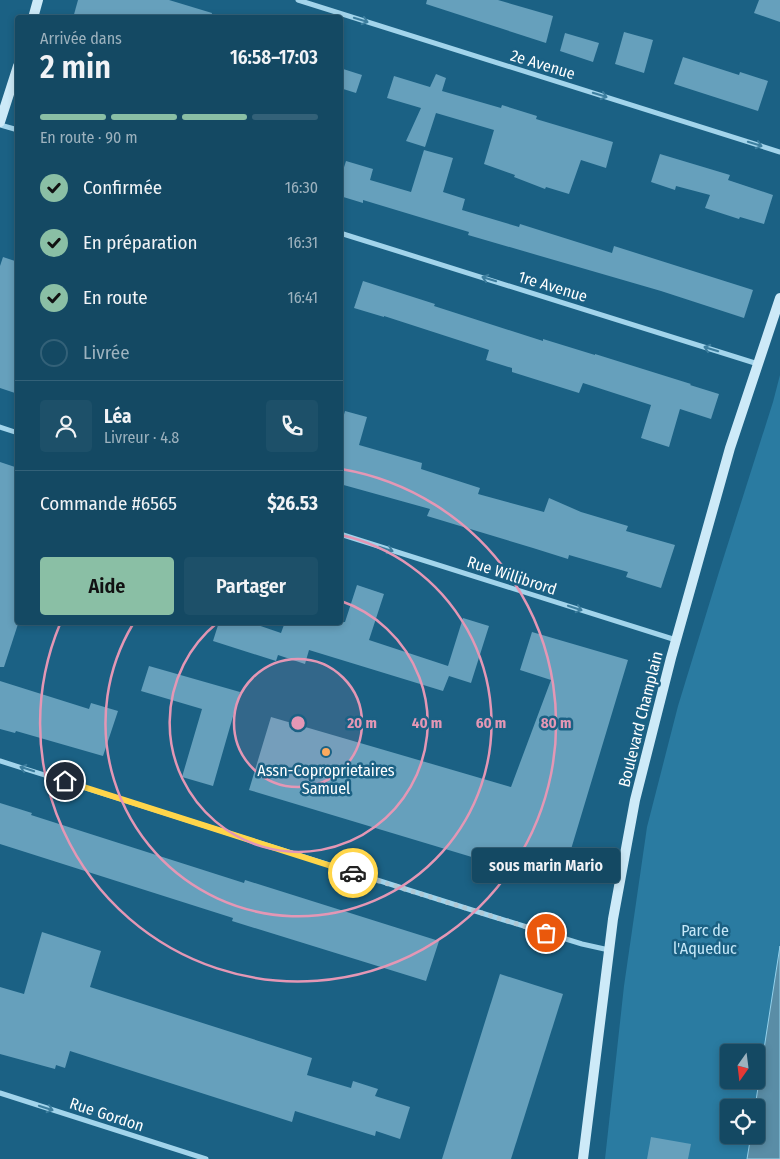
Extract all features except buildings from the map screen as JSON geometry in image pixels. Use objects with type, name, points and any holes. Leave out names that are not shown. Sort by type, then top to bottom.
[{"type":"main road","points":[[34,15],[38,0]]},
{"type":"main road","points":[[0,123],[15,76]]},
{"type":"main road","name":"Boulevard Champlain","points":[[583,1159],[609,950],[627,835],[676,640],[730,448],[780,298]]},
{"type":"street","name":"2e Avenue","points":[[298,0],[780,152]]},
{"type":"street","points":[[0,123],[15,129]]},
{"type":"street","name":"1re Avenue","points":[[343,233],[758,364]]},
{"type":"street","points":[[0,427],[15,431]]},
{"type":"street","name":"Rue Willibrord","points":[[343,535],[676,640]]},
{"type":"street","points":[[0,761],[519,925],[609,950]]},
{"type":"street","name":"Rue Gordon","points":[[0,1093],[206,1159]]},
{"type":"green space","name":"Parc de l'Aqueduc","points":[[780,375],[780,946],[765,1044],[720,1044],[720,1089],[758,1089],[756,1099],[720,1099],[720,1144],[750,1144],[747,1159],[605,1159],[624,986],[647,827],[678,706]]},
{"type":"shaded area","points":[[780,946],[780,1159],[747,1159],[750,1144],[765,1144],[765,1099],[756,1099],[758,1089],[765,1089],[765,1044]]},
{"type":"way so far","points":[[353,873],[546,933]]},
{"type":"place","name":"Assn-Coproprietaires Samuel","points":[[326,752]]},
{"type":"place","name":"sous marin Mario","points":[[546,933]]},
{"type":"route","points":[[65,781],[353,873]]}]
